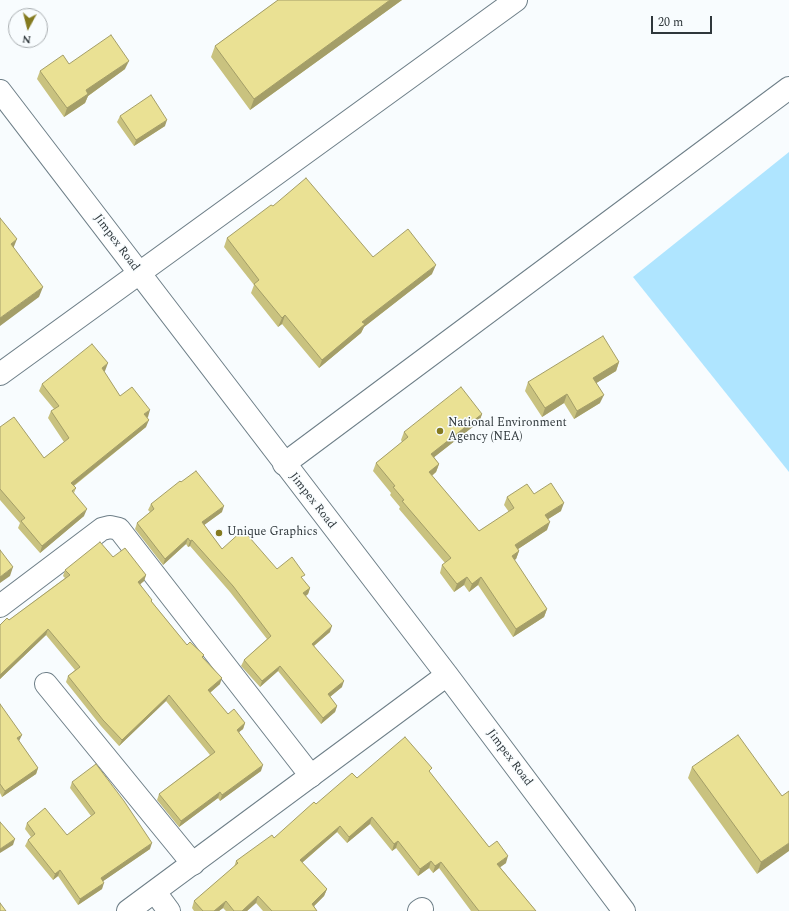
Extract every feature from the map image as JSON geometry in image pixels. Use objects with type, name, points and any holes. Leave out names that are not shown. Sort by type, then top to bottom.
[{"type":"street","points":[[0,374],[516,0]]},
{"type":"street","points":[[284,464],[789,88]]},
{"type":"street","name":"Jimpex Road","points":[[0,91],[624,911]]},
{"type":"street","points":[[0,606],[102,529],[110,527],[119,529],[311,776]]},
{"type":"street","points":[[128,911],[446,676]]},
{"type":"street","points":[[46,684],[192,864]]},
{"type":"street","points":[[155,892],[169,911]]},
{"type":"shaded area","points":[[789,152],[789,472],[633,277]]},
{"type":"building","points":[[278,0],[390,0],[254,99],[215,46]]},
{"type":"building","points":[[111,35],[129,61],[86,90],[88,94],[67,108],[40,71],[63,55],[69,64]]},
{"type":"building","points":[[151,95],[167,120],[136,140],[120,116]]},
{"type":"building","points":[[306,178],[373,257],[408,229],[436,265],[362,322],[365,324],[322,360],[285,315],[282,318],[254,284],[259,280],[227,238],[271,205],[273,206]]},
{"type":"building","points":[[0,218],[17,239],[11,244],[43,287],[0,318]]},
{"type":"building","points":[[603,336],[619,362],[593,378],[604,395],[577,411],[567,394],[545,408],[528,382]]},
{"type":"building","points":[[92,344],[108,363],[102,368],[120,396],[132,387],[150,410],[144,414],[149,420],[71,483],[76,488],[72,491],[87,509],[42,546],[21,521],[25,518],[0,489],[0,427],[14,417],[44,458],[69,438],[51,411],[59,406],[42,384]]},
{"type":"building","points":[[461,387],[482,414],[431,454],[439,464],[429,472],[479,531],[514,508],[507,497],[527,484],[534,494],[551,483],[564,503],[545,515],[550,522],[515,545],[519,551],[512,556],[547,609],[516,629],[481,577],[472,584],[467,577],[457,584],[442,565],[451,558],[402,501],[404,500],[393,487],[395,486],[376,463],[408,437],[404,432]]},
{"type":"building","points":[[196,471],[224,506],[202,522],[222,549],[243,530],[277,569],[292,557],[305,575],[301,577],[310,588],[303,593],[332,626],[312,644],[344,681],[328,694],[337,706],[323,718],[280,666],[262,681],[244,660],[271,636],[233,586],[192,540],[190,541],[188,538],[165,559],[137,523],[154,509],[151,504],[180,481],[181,482]]},
{"type":"building","points":[[100,542],[113,557],[125,548],[146,575],[138,582],[152,600],[151,601],[187,645],[190,642],[204,655],[202,657],[222,678],[208,690],[228,714],[234,709],[245,723],[237,730],[263,765],[222,795],[220,792],[181,821],[159,794],[215,752],[169,695],[122,740],[103,720],[68,676],[80,667],[48,629],[0,675],[0,625],[7,618],[9,620],[70,575],[65,570]]},
{"type":"building","points":[[0,550],[13,567],[0,577]]},
{"type":"building","points":[[0,704],[22,735],[17,738],[38,768],[5,791],[0,784]]},
{"type":"building","points":[[738,735],[782,796],[789,791],[789,843],[761,862],[692,767]]},
{"type":"building","points":[[405,737],[432,768],[429,771],[489,847],[497,841],[508,856],[497,864],[536,911],[479,911],[441,862],[435,866],[431,861],[420,869],[398,841],[394,844],[372,817],[349,837],[340,826],[300,860],[327,889],[312,904],[317,911],[272,911],[258,896],[242,911],[234,911],[226,901],[214,911],[203,911],[194,901],[238,863],[236,861],[272,835],[274,838],[314,802],[316,804],[352,773],[357,778]]},
{"type":"building","points":[[96,764],[124,801],[152,843],[101,878],[104,883],[80,899],[60,870],[55,874],[28,840],[35,834],[27,823],[45,808],[67,835],[95,813],[72,782]]},
{"type":"building","points":[[0,822],[15,839],[0,849]]},
{"type":"building","points":[[0,903],[6,911],[0,911]]},
{"type":"place","name":"National Environment Agency (NEA)","points":[[440,431]]},
{"type":"place","name":"Unique Graphics","points":[[219,533]]}]
